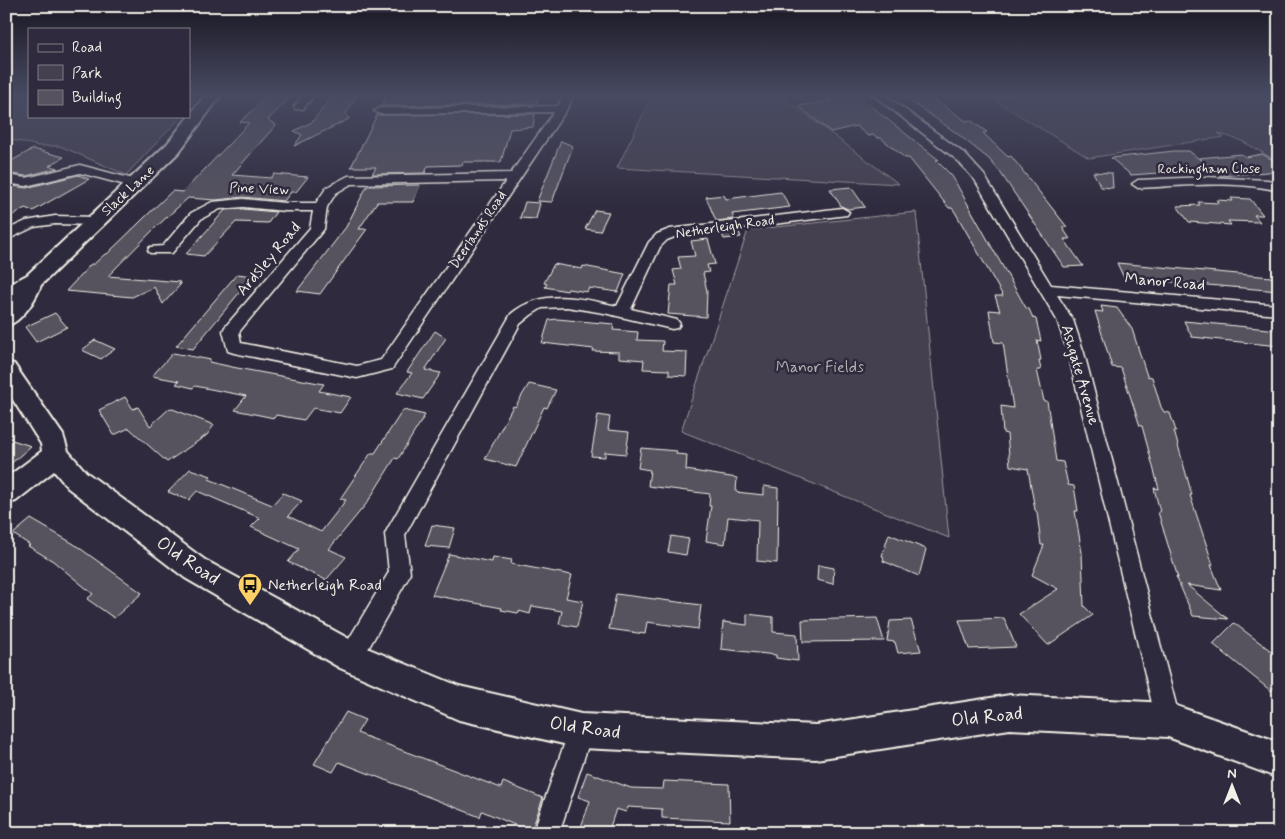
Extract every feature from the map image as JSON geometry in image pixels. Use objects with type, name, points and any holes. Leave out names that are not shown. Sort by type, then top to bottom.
[{"type":"street","name":"Slack Lane","points":[[6,295],[34,280],[137,184],[173,148],[184,133]]},
{"type":"street","name":"Deerlands Road","points":[[386,365],[545,133]]},
{"type":"street","name":"Ashgate Avenue","points":[[929,133],[961,157],[980,178],[1066,320],[1076,353],[1168,720]]},
{"type":"street","points":[[6,179],[26,182],[80,169],[137,184]]},
{"type":"street","name":"Ardsley Road","points":[[386,365],[357,372],[234,347],[231,331],[317,229],[320,207],[331,190],[348,180],[514,177]]},
{"type":"street","name":"Rockingham Close","points":[[1138,184],[1206,181],[1268,184],[1279,187]]},
{"type":"street","name":"Pine View","points":[[156,250],[168,250],[196,216],[217,205],[242,202],[285,207],[320,207]]},
{"type":"street","name":"Netherleigh Road","points":[[621,313],[654,245],[662,237],[674,232],[812,212],[842,212]]},
{"type":"street","points":[[8,234],[31,224],[55,220],[96,221]]},
{"type":"street","name":"Slack Lane","points":[[6,319],[27,294],[34,280]]},
{"type":"street","name":"Manor Road","points":[[1048,289],[1279,310]]},
{"type":"street","points":[[351,657],[400,573],[395,534],[514,321],[526,310],[541,303],[562,301],[672,324]]},
{"type":"street","name":"Old Road","points":[[6,370],[54,442],[56,455],[77,480],[195,568],[351,657],[459,703],[581,731],[816,742],[1010,712],[1168,720],[1279,760]]},
{"type":"street","points":[[6,493],[56,455]]},
{"type":"street","points":[[546,833],[581,731]]},
{"type":"green space","points":[[6,133],[166,133],[126,175],[60,146],[38,146],[6,138]]},
{"type":"green space","points":[[634,133],[831,133],[899,184],[617,168]]},
{"type":"green space","points":[[1048,133],[1218,133],[1224,137],[1089,158]]},
{"type":"green space","points":[[1218,133],[1279,133],[1279,162],[1242,141]]},
{"type":"green space","name":"Manor Fields","points":[[916,212],[949,538],[681,431],[748,230]]},
{"type":"building","points":[[239,133],[269,133],[232,175],[271,178],[274,174],[308,177],[296,192],[291,192],[284,201],[243,197],[216,200],[188,198],[155,228],[108,276],[180,282],[178,284],[181,284],[163,304],[154,287],[132,297],[66,291],[91,264],[94,264],[107,254],[172,191],[183,192]]},
{"type":"building","points":[[298,133],[320,133],[294,146],[302,135]]},
{"type":"building","points":[[368,133],[509,133],[501,162],[463,162],[462,165],[428,166],[425,173],[372,174],[376,167],[351,167]]},
{"type":"building","points":[[865,133],[905,133],[939,160],[936,160],[952,176],[1026,308],[1029,309],[1033,318],[1036,319],[1041,341],[1037,340],[1041,370],[1037,370],[1044,401],[1047,401],[1056,461],[1063,462],[1068,485],[1074,486],[1078,511],[1075,511],[1082,553],[1084,606],[1093,615],[1048,645],[1019,614],[1058,589],[1032,575],[1044,545],[1041,545],[1037,512],[1035,510],[1028,469],[1010,466],[1007,434],[1003,433],[1001,406],[1013,408],[1003,343],[994,342],[989,310],[1000,311],[995,296],[1003,296],[952,208],[949,208],[909,158],[905,158],[881,138],[874,135],[868,136]]},
{"type":"building","points":[[956,133],[983,133],[1008,157],[1011,156],[1067,227],[1062,227],[1070,239],[1064,239],[1083,266],[1064,267],[1000,172],[989,159]]},
{"type":"building","points":[[561,141],[573,146],[552,202],[537,201]]},
{"type":"building","points":[[33,149],[64,157],[49,166],[58,168],[26,176],[6,173],[6,164]]},
{"type":"building","points":[[1189,151],[1212,169],[1131,175],[1111,158]]},
{"type":"building","points":[[1241,154],[1246,157],[1262,154],[1279,163],[1279,171],[1221,176],[1199,158]]},
{"type":"building","points":[[1093,172],[1112,173],[1113,188],[1101,187]]},
{"type":"building","points":[[78,175],[89,179],[33,211],[25,208],[6,219],[6,185],[26,188]]},
{"type":"building","points":[[420,185],[413,202],[377,202],[359,229],[367,229],[320,294],[297,291],[346,227],[367,186]]},
{"type":"building","points":[[851,187],[865,207],[848,209],[841,206],[830,189]]},
{"type":"building","points":[[781,192],[790,207],[732,214],[734,219],[716,221],[706,197],[724,195],[726,199]]},
{"type":"building","points":[[1231,198],[1250,199],[1263,215],[1254,215],[1260,222],[1228,221],[1231,225],[1189,222],[1177,206],[1200,205],[1198,202],[1219,203],[1216,200],[1233,201]]},
{"type":"building","points":[[525,202],[540,203],[536,219],[520,218]]},
{"type":"building","points":[[243,209],[276,212],[268,223],[236,222],[204,256],[186,254],[225,210]]},
{"type":"building","points":[[595,210],[609,212],[600,231],[585,229]]},
{"type":"building","points":[[738,230],[741,237],[724,239],[721,232]]},
{"type":"building","points":[[708,239],[715,264],[707,265],[709,272],[703,273],[707,291],[706,317],[668,314],[671,285],[677,285],[673,270],[681,269],[678,257],[695,256],[691,241]]},
{"type":"building","points":[[1117,263],[1271,277],[1279,291],[1124,278]]},
{"type":"building","points":[[554,264],[582,269],[583,266],[625,274],[618,292],[589,288],[587,292],[568,289],[567,291],[545,287],[547,284],[544,283]]},
{"type":"building","points":[[237,274],[253,276],[193,349],[176,346]]},
{"type":"building","points":[[1101,306],[1117,308],[1132,329],[1147,376],[1152,377],[1161,407],[1164,412],[1170,413],[1176,431],[1174,431],[1192,495],[1190,495],[1213,565],[1211,565],[1221,590],[1187,585],[1228,619],[1193,616],[1176,576],[1178,578],[1158,512],[1160,512],[1154,488],[1159,489],[1142,426],[1140,426],[1121,368],[1112,367],[1095,311],[1103,312]]},
{"type":"building","points":[[55,313],[67,327],[36,342],[25,327]]},
{"type":"building","points":[[549,320],[614,324],[613,330],[638,332],[637,340],[663,341],[662,351],[687,352],[686,376],[669,375],[669,370],[643,369],[644,360],[619,358],[619,352],[593,351],[594,349],[542,343]]},
{"type":"building","points":[[1184,321],[1279,330],[1279,346],[1192,337]]},
{"type":"building","points":[[435,331],[446,338],[425,370],[441,373],[423,399],[397,393],[412,373],[407,372]]},
{"type":"building","points":[[95,340],[115,349],[101,359],[82,350]]},
{"type":"building","points":[[173,353],[211,360],[209,362],[237,368],[324,384],[319,391],[351,397],[340,413],[313,408],[304,420],[276,415],[274,418],[235,410],[246,396],[195,386],[193,388],[176,384],[179,381],[152,376]]},
{"type":"building","points":[[529,384],[556,390],[547,408],[544,407],[516,467],[485,459],[513,406],[515,407]]},
{"type":"building","points":[[125,397],[133,409],[138,407],[150,426],[170,408],[214,425],[207,435],[167,462],[129,428],[114,435],[99,410]]},
{"type":"building","points":[[403,410],[425,415],[398,459],[395,458],[367,503],[329,549],[346,557],[326,580],[288,562],[299,549],[251,527],[260,518],[197,491],[189,500],[168,492],[190,469],[211,476],[209,479],[272,505],[283,493],[302,501],[288,516],[321,532],[346,500],[340,499],[371,453],[375,453]]},
{"type":"building","points":[[598,415],[610,417],[608,430],[629,432],[626,454],[605,452],[605,457],[591,456]]},
{"type":"building","points":[[6,438],[31,446],[6,468]]},
{"type":"building","points":[[641,448],[677,451],[676,454],[687,455],[686,470],[737,478],[736,492],[764,495],[764,486],[778,488],[777,563],[757,561],[758,520],[728,517],[725,544],[706,541],[711,506],[709,506],[710,494],[648,486],[650,470],[638,468]]},
{"type":"building","points":[[31,519],[74,544],[142,593],[114,618],[87,599],[93,594],[53,561],[28,546],[30,545],[13,534]]},
{"type":"building","points":[[432,525],[455,528],[449,548],[425,546]]},
{"type":"building","points":[[889,534],[926,549],[919,576],[883,561],[884,557],[882,556]]},
{"type":"building","points":[[671,536],[689,539],[686,555],[668,552]]},
{"type":"building","points":[[449,554],[492,562],[493,557],[512,560],[511,564],[572,575],[566,598],[583,601],[577,627],[559,624],[562,611],[532,606],[530,614],[519,611],[518,613],[501,610],[502,608],[432,595]]},
{"type":"building","points":[[818,565],[834,568],[833,584],[817,580]]},
{"type":"building","points":[[616,594],[701,605],[698,629],[647,622],[645,634],[609,629]]},
{"type":"building","points":[[747,614],[773,617],[773,632],[797,634],[798,661],[776,658],[776,655],[721,649],[723,622],[747,625]]},
{"type":"building","points":[[877,618],[884,641],[803,642],[802,620]]},
{"type":"building","points":[[1004,618],[1016,647],[969,649],[959,620]]},
{"type":"building","points":[[911,620],[921,651],[898,653],[895,642],[887,641],[890,621]]},
{"type":"building","points":[[1234,623],[1279,657],[1279,683],[1271,691],[1213,644]]},
{"type":"building","points":[[346,712],[365,720],[357,733],[501,788],[503,782],[543,798],[531,832],[482,811],[480,817],[339,762],[333,772],[314,764]]},
{"type":"building","points":[[587,772],[631,788],[663,789],[664,781],[729,784],[730,821],[662,818],[662,809],[628,807],[626,812],[616,809],[608,833],[579,833],[590,801],[578,797]]},
{"type":"place","name":"Netherleigh Road","points":[[250,606]]}]
